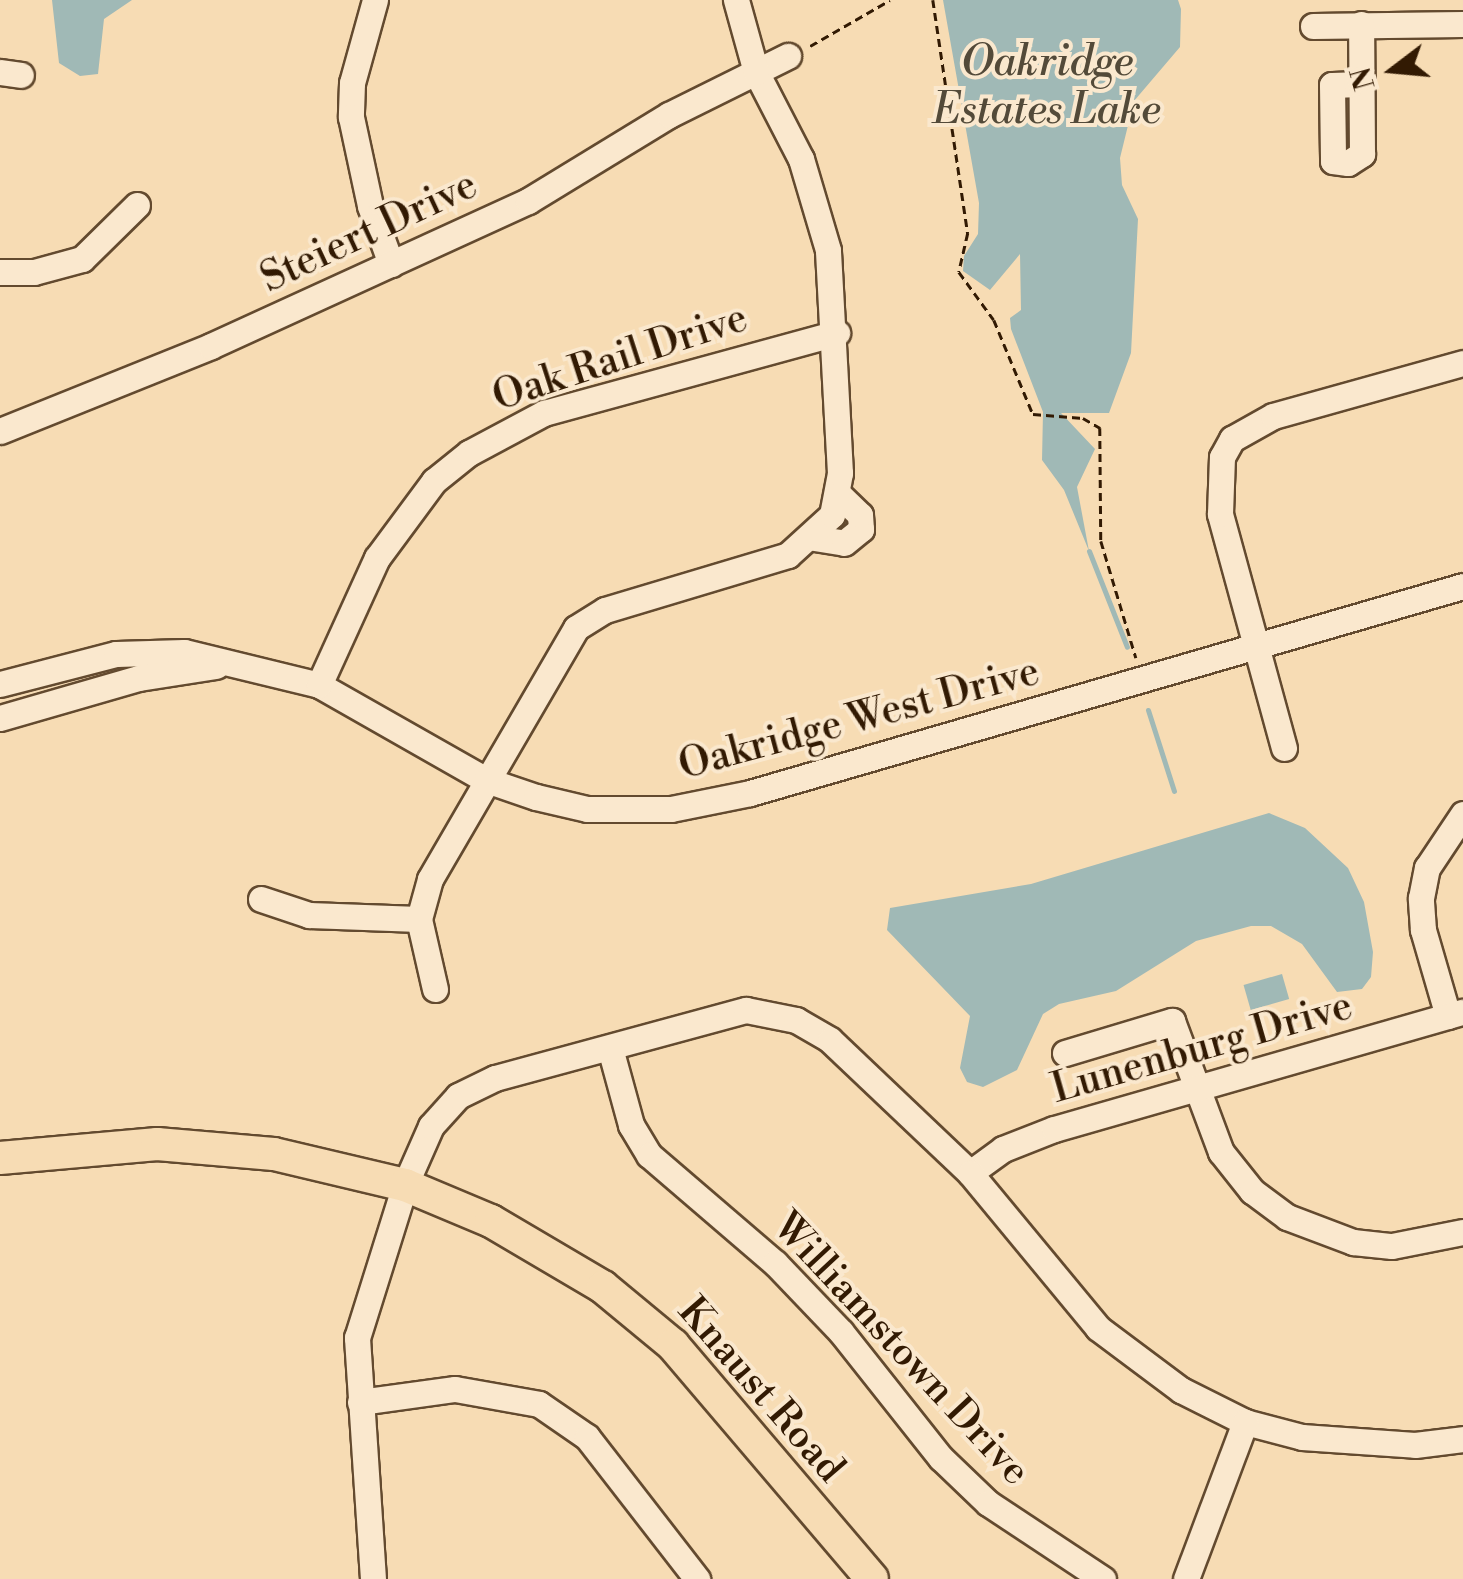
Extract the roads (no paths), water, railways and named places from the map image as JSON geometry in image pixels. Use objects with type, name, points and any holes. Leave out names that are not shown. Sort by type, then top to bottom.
[{"type":"main road","name":"Knaust Road","points":[[0,1158],[98,1146],[188,1146],[274,1154],[405,1184],[534,1243],[640,1315],[708,1379],[872,1579]]},
{"type":"street","points":[[375,0],[352,83],[351,117],[370,206],[391,264]]},
{"type":"street","points":[[435,989],[419,918],[442,854],[576,628],[605,610],[772,562],[814,538],[832,515],[837,493],[837,333],[818,204],[756,72],[736,0]]},
{"type":"street","points":[[1360,84],[1361,24]]},
{"type":"street","points":[[1313,26],[1463,24]]},
{"type":"street","name":"Steiert Drive","points":[[0,432],[528,201],[669,115],[788,56]]},
{"type":"street","points":[[0,272],[34,272],[82,259],[137,205]]},
{"type":"street","name":"Oak Rail Drive","points":[[320,686],[377,558],[434,481],[469,453],[544,414],[837,333]]},
{"type":"street","points":[[1284,748],[1220,514],[1218,475],[1232,439],[1273,416],[1463,363]]},
{"type":"street","name":"Oakridge West Drive","points":[[0,684],[86,661],[147,651],[231,664],[320,686],[486,780],[588,809],[671,809],[750,793],[1463,586]]},
{"type":"street","points":[[86,661],[96,690]]},
{"type":"street","name":"Oakridge West Drive","points":[[0,718],[96,690],[231,664]]},
{"type":"street","points":[[1455,1014],[1423,930],[1421,898],[1427,868],[1463,814]]},
{"type":"street","points":[[261,899],[308,916],[419,918]]},
{"type":"street","points":[[373,1579],[357,1338],[405,1184],[432,1126],[458,1096],[495,1078],[728,1013],[796,1020],[830,1040],[904,1104],[970,1173],[1098,1328],[1154,1373],[1245,1422],[1358,1444],[1463,1439]]},
{"type":"street","name":"Lunenburg Drive","points":[[970,1173],[1018,1142],[1455,1014]]},
{"type":"street","points":[[1065,1053],[1172,1022],[1193,1092],[1234,1172],[1287,1217],[1353,1242],[1392,1246],[1463,1232]]},
{"type":"street","name":"Williamstown Drive","points":[[610,1048],[631,1125],[649,1155],[775,1263],[841,1332],[940,1458],[988,1502],[1103,1579]]},
{"type":"street","points":[[360,1402],[455,1390],[540,1404],[587,1436],[697,1579]]},
{"type":"street","points":[[1186,1579],[1245,1422]]},
{"type":"water","points":[[52,0],[132,0],[104,19],[98,74],[80,76],[59,63]]},
{"type":"water","name":"Oakridge Estates Lake","points":[[943,0],[1178,0],[1181,9],[1180,47],[1134,101],[1120,158],[1122,185],[1138,219],[1131,353],[1109,413],[1061,413],[1095,449],[1077,487],[1089,551],[1064,490],[1042,460],[1043,412],[1011,329],[1010,318],[1021,310],[1020,254],[990,290],[963,271],[964,256],[978,234],[979,203]]},
{"type":"water","points":[[1269,813],[1305,828],[1348,868],[1364,902],[1373,952],[1371,977],[1362,989],[1337,992],[1302,944],[1271,926],[1251,926],[1196,941],[1116,991],[1059,1004],[1043,1014],[1017,1070],[983,1087],[967,1082],[960,1068],[970,1016],[887,930],[890,908],[1031,884]]},
{"type":"water","points":[[1282,974],[1289,999],[1251,1010],[1244,985]]},
{"type":"waterway","points":[[1089,551],[1127,647]]},
{"type":"waterway","points":[[1148,710],[1174,791]]}]
